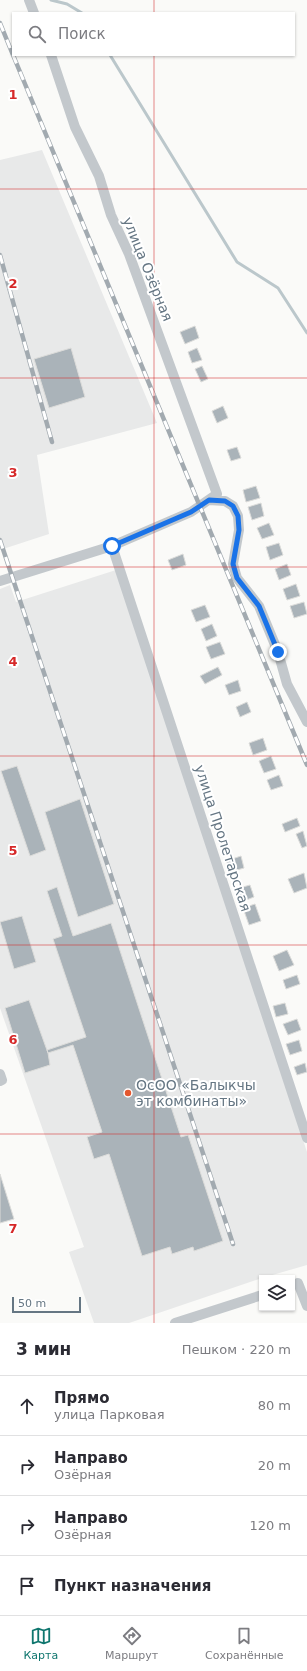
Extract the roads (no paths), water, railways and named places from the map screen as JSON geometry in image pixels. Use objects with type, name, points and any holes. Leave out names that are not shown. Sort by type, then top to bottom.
[{"type":"street","points":[[29,0],[34,12]]},
{"type":"street","name":"улица Озёрная","points":[[51,56],[75,127],[99,176],[111,215],[129,254],[217,494],[209,500]]},
{"type":"street","points":[[0,582],[112,546],[191,512],[209,500],[225,501],[233,506],[238,516],[239,530],[233,564],[237,578],[259,606],[273,639],[287,684],[307,722]]},
{"type":"street","name":"улица Пролетарская","points":[[112,546],[307,1138]]},
{"type":"street","points":[[0,1074],[2,1080],[0,1080]]},
{"type":"street","points":[[299,1283],[307,1306]]},
{"type":"street","points":[[175,1323],[259,1296]]},
{"type":"waterway","points":[[51,0],[67,4],[80,12]]},
{"type":"waterway","points":[[111,56],[237,262],[278,288],[307,333]]},
{"type":"railway","points":[[0,23],[12,53]]},
{"type":"railway","points":[[13,56],[307,765]]},
{"type":"railway","points":[[0,255],[52,442]]},
{"type":"railway","points":[[0,540],[233,1244]]},
{"type":"place","name":"ОсОО «Балыкчы эт комбинаты»","points":[[128,1093]]}]
